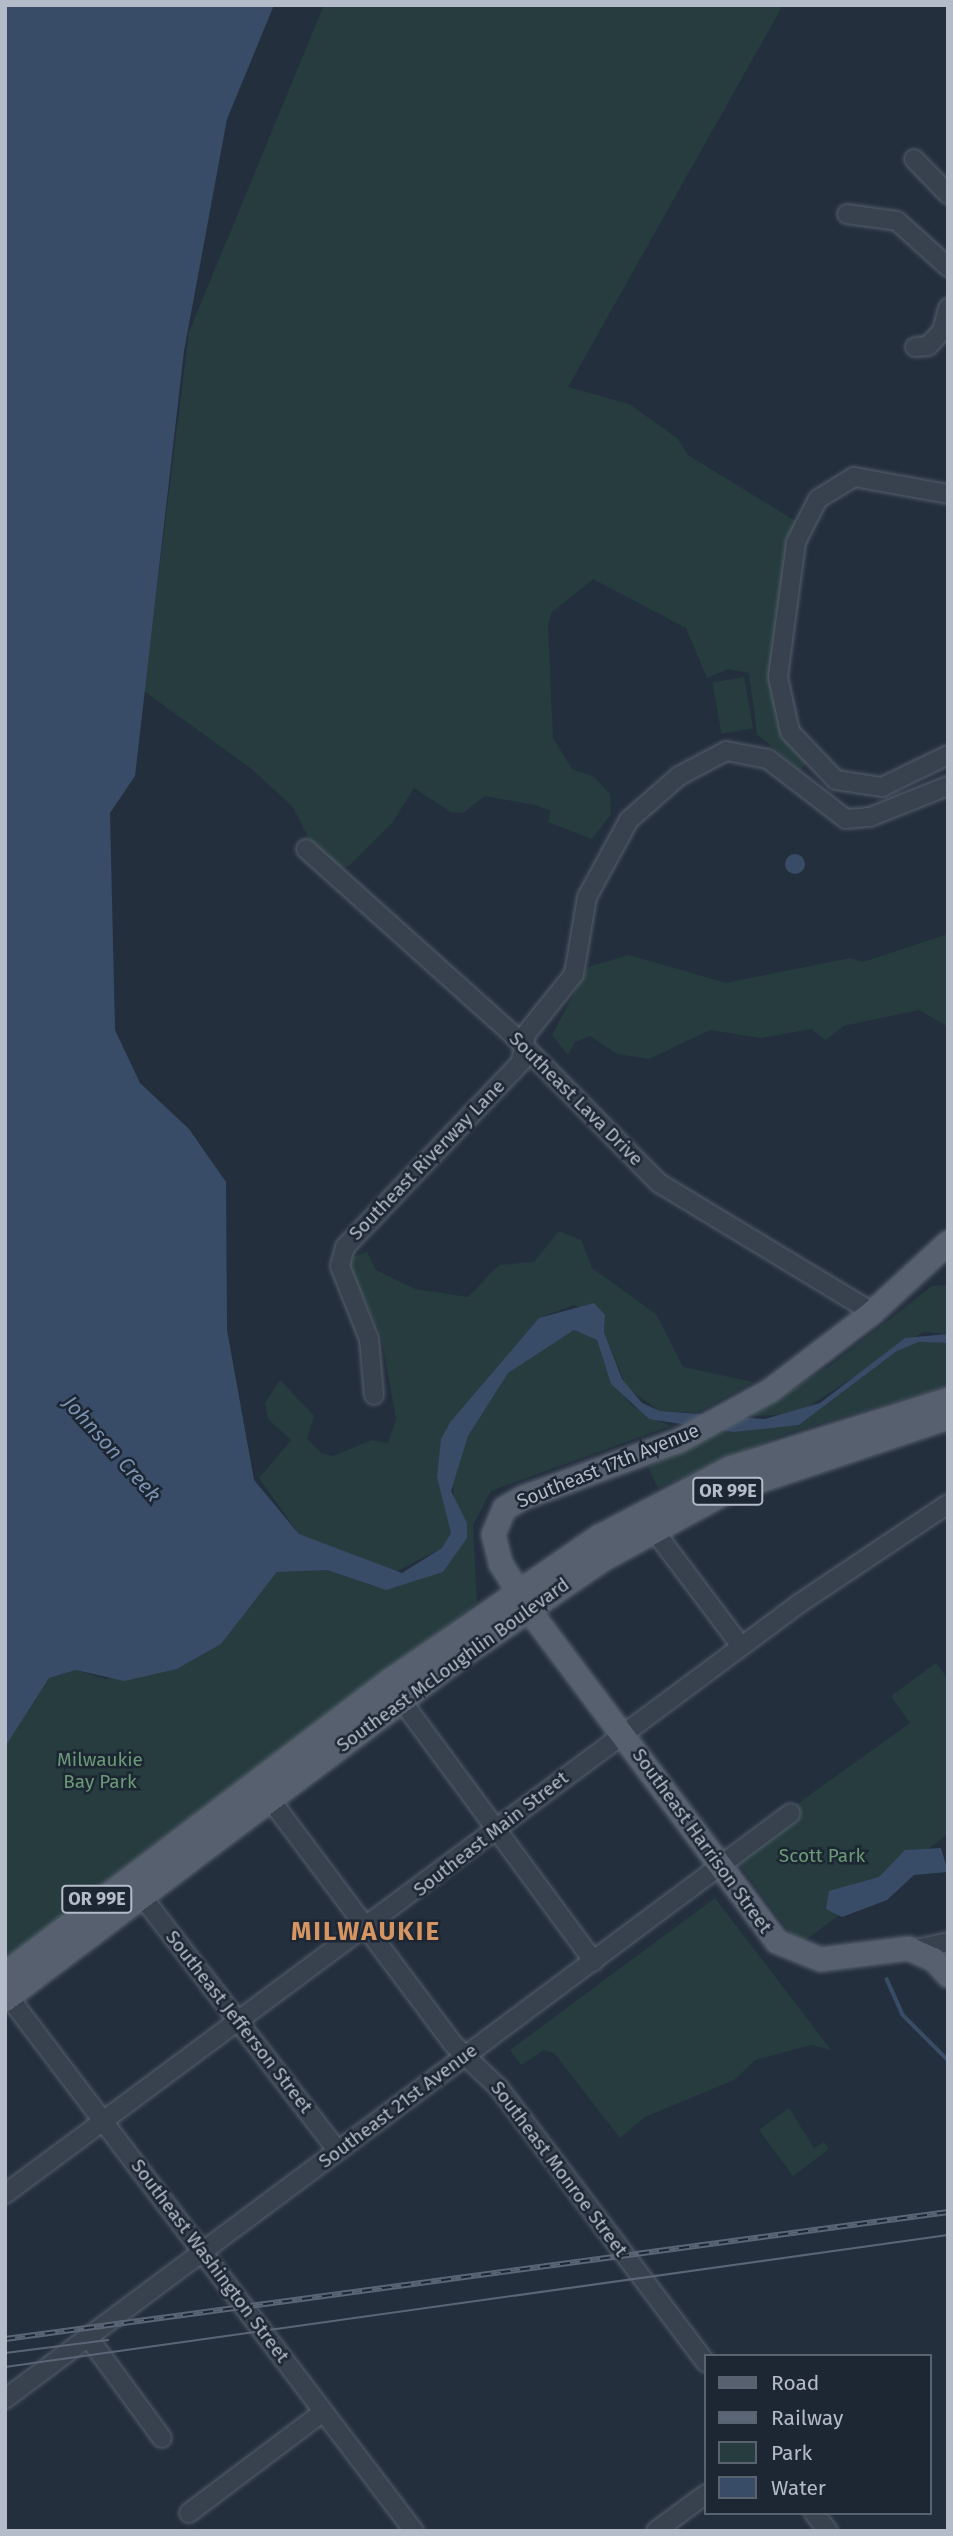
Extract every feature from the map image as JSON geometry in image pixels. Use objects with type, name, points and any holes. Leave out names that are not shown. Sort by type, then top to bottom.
[{"type":"main road","name":"Southeast 17th Avenue","points":[[522,1598],[495,1549],[495,1523],[505,1508],[655,1451],[745,1406],[872,1312],[948,1242]]},
{"type":"main road","name":"Southeast McLoughlin Boulevard","points":[[5,1973],[522,1598],[680,1490],[786,1447],[948,1399]]},
{"type":"main road","name":"Southeast McLoughlin Boulevard","points":[[7,1996],[140,1894],[262,1789],[401,1700],[522,1598],[653,1529],[772,1473],[948,1417]]},
{"type":"main road","name":"Southeast Harrison Street","points":[[522,1598],[720,1866],[791,1952],[829,1959],[889,1947],[916,1950]]},
{"type":"main road","points":[[916,1950],[948,1975]]},
{"type":"street","points":[[914,159],[948,194]]},
{"type":"street","points":[[847,214],[897,221],[948,267]]},
{"type":"street","points":[[915,346],[928,346],[942,331],[948,308]]},
{"type":"street","points":[[948,495],[854,477],[818,499],[796,542],[778,677],[790,732],[836,779],[882,787],[948,755]]},
{"type":"street","name":"Southeast Riverway Lane","points":[[374,1395],[369,1339],[340,1266],[345,1247],[522,1062],[526,1034],[574,974],[587,897],[611,844],[650,799],[705,758],[726,751],[768,759],[846,818],[870,817],[948,786]]},
{"type":"street","name":"Southeast Lava Drive","points":[[306,849],[685,1204],[872,1312]]},
{"type":"street","name":"Southeast Main Street","points":[[5,2194],[366,1930],[496,1828],[741,1646],[948,1504]]},
{"type":"street","points":[[653,1529],[741,1646]]},
{"type":"street","points":[[401,1700],[594,1962]]},
{"type":"street","name":"Southeast Monroe Street","points":[[262,1789],[366,1930],[467,2055],[704,2360]]},
{"type":"street","name":"Southeast 21st Avenue","points":[[5,2399],[791,1814]]},
{"type":"street","name":"Southeast Jefferson Street","points":[[140,1894],[338,2151]]},
{"type":"street","points":[[916,1950],[948,1942]]},
{"type":"street","name":"Southeast Washington Street","points":[[7,1996],[104,2120],[414,2531]]},
{"type":"street","points":[[88,2337],[162,2438]]},
{"type":"street","points":[[189,2513],[323,2412]]},
{"type":"street","points":[[656,2531],[704,2495]]},
{"type":"street","points":[[816,2515],[828,2531]]},
{"type":"green space","points":[[324,5],[783,5],[568,387],[629,404],[677,438],[688,455],[797,522],[777,619],[775,698],[783,731],[808,762],[800,770],[757,734],[749,673],[728,669],[707,678],[686,628],[593,579],[551,613],[548,625],[553,738],[572,769],[594,777],[610,794],[611,814],[592,839],[548,822],[551,811],[535,805],[485,796],[463,813],[451,812],[414,788],[392,823],[349,866],[340,867],[311,843],[293,807],[253,770],[144,691],[189,332]]},
{"type":"green space","points":[[744,677],[753,728],[722,734],[712,683]]},
{"type":"green space","points":[[948,934],[947,1026],[919,1010],[843,1026],[826,1040],[811,1029],[761,1038],[710,1030],[649,1059],[617,1054],[590,1036],[575,1042],[568,1055],[552,1035],[588,967],[629,955],[726,983],[850,958],[863,962]]},
{"type":"green space","name":"Milwaukie Bay Park","points":[[559,1231],[581,1240],[592,1268],[656,1314],[683,1367],[753,1382],[697,1413],[660,1411],[627,1388],[604,1332],[605,1318],[574,1305],[539,1318],[451,1421],[451,1533],[442,1548],[395,1572],[403,1576],[453,1551],[467,1523],[455,1504],[452,1477],[468,1436],[508,1372],[574,1330],[597,1340],[611,1384],[635,1408],[670,1426],[491,1491],[473,1525],[477,1603],[5,1959],[5,1747],[49,1678],[76,1670],[105,1679],[177,1669],[221,1644],[277,1572],[289,1569],[327,1570],[373,1586],[380,1569],[299,1534],[259,1478],[291,1440],[268,1419],[265,1403],[280,1380],[314,1416],[307,1439],[321,1453],[333,1456],[372,1440],[388,1443],[396,1419],[381,1335],[346,1259],[367,1252],[376,1270],[415,1289],[468,1297],[499,1265],[534,1262]]},
{"type":"green space","points":[[948,1285],[948,1334],[923,1332],[797,1414],[749,1416],[831,1365],[932,1286]]},
{"type":"green space","points":[[919,1342],[948,1343],[948,1386],[782,1435],[658,1488],[648,1467],[722,1431],[799,1425],[897,1351]]},
{"type":"green space","name":"Scott Park","points":[[936,1663],[948,1679],[948,1834],[799,1945],[730,1852],[910,1723],[891,1696]]},
{"type":"green space","points":[[715,1898],[831,2050],[811,2045],[755,2060],[734,2080],[645,2117],[620,2138],[554,2053],[544,2050],[521,2065],[510,2050]]},
{"type":"green space","points":[[789,2108],[814,2148],[824,2142],[829,2149],[793,2176],[759,2130]]},
{"type":"water","name":"Johnson Creek","points":[[5,5],[274,5],[227,119],[184,351],[135,776],[110,813],[115,1030],[140,1083],[189,1129],[226,1182],[227,1330],[254,1480],[299,1534],[402,1573],[442,1548],[451,1533],[437,1477],[441,1439],[451,1421],[539,1318],[594,1303],[605,1315],[604,1332],[622,1379],[642,1403],[660,1411],[765,1419],[820,1403],[905,1338],[948,1334],[948,1343],[919,1342],[897,1351],[799,1425],[734,1432],[649,1419],[611,1384],[597,1340],[574,1330],[508,1373],[468,1436],[451,1491],[467,1523],[467,1538],[443,1572],[386,1590],[327,1570],[277,1572],[221,1644],[177,1669],[124,1681],[76,1670],[49,1678],[5,1747]]},
{"type":"water","points":[[795,854],[802,857],[805,864],[802,871],[795,874],[788,871],[785,864],[788,857]]},
{"type":"water","points":[[941,1848],[948,1872],[914,1875],[887,1900],[842,1917],[826,1909],[829,1891],[879,1877],[905,1850]]},
{"type":"waterway","points":[[887,1979],[903,2015],[948,2060]]},
{"type":"tram line","points":[[5,2367],[948,2235]]},
{"type":"tram line","points":[[5,2353],[108,2340]]},
{"type":"railway","points":[[5,2339],[948,2212]]},
{"type":"district","name":"MILWAUKIE","points":[[366,1932]]}]
